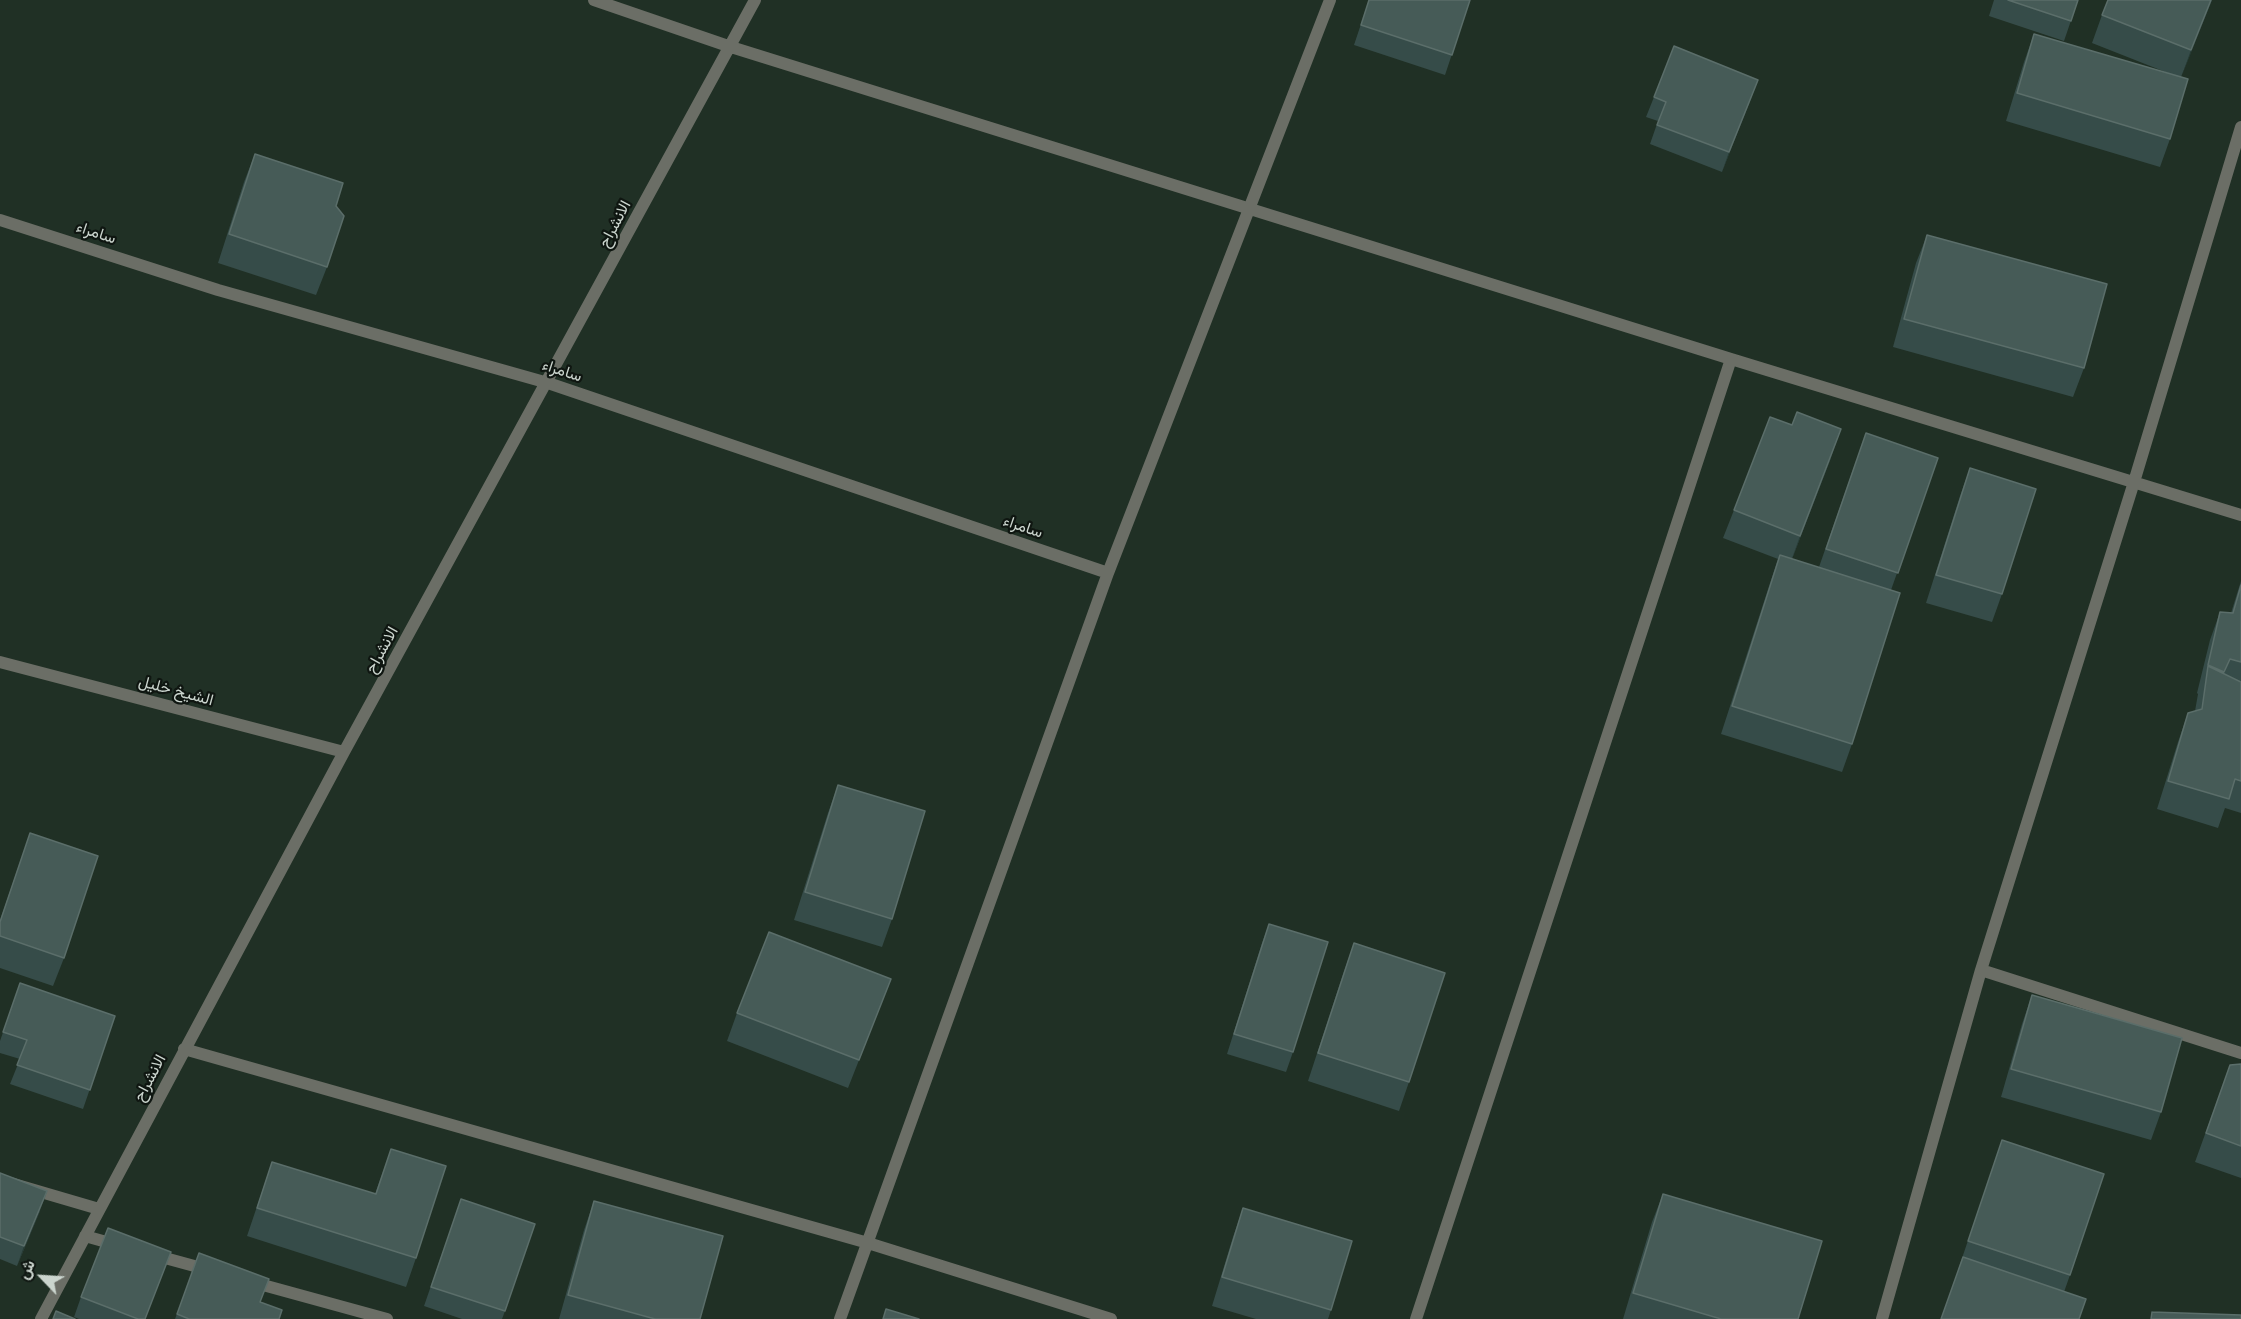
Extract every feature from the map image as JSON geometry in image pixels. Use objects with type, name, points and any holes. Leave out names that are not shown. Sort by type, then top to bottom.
[{"type":"street","points":[[594,0],[730,47],[1731,359],[2241,515]]},
{"type":"street","name":"الانشراح","points":[[41,1319],[344,752],[548,383],[755,0]]},
{"type":"street","points":[[840,1319],[1108,573],[1330,0]]},
{"type":"street","points":[[1882,1319],[1981,970],[2134,482],[2241,127]]},
{"type":"street","name":"سامراء","points":[[0,220],[218,290],[548,383],[1108,573]]},
{"type":"street","points":[[1416,1319],[1731,359]]},
{"type":"street","name":"الشيخ خليل","points":[[0,662],[344,752]]},
{"type":"street","points":[[1981,970],[2241,1053]]},
{"type":"street","points":[[184,1049],[868,1242],[1111,1319]]},
{"type":"street","points":[[0,1180],[99,1209]]},
{"type":"street","points":[[85,1236],[219,1273]]},
{"type":"street","points":[[241,1279],[387,1319]]},
{"type":"building","points":[[1369,0],[1470,0],[1452,55],[1361,25]]},
{"type":"building","points":[[2008,0],[2078,0],[2071,21]]},
{"type":"building","points":[[2108,0],[2211,0],[2191,50],[2102,15]]},
{"type":"building","points":[[2034,34],[2188,79],[2170,139],[2017,93]]},
{"type":"building","points":[[1674,46],[1758,80],[1729,152],[1657,125],[1666,102],[1654,97]]},
{"type":"building","points":[[255,154],[343,183],[336,206],[344,216],[327,267],[229,234]]},
{"type":"building","points":[[1927,235],[2107,284],[2084,368],[1904,319]]},
{"type":"building","points":[[1797,412],[1841,429],[1800,536],[1734,510],[1770,417],[1792,425]]},
{"type":"building","points":[[1866,433],[1938,458],[1898,573],[1826,549]]},
{"type":"building","points":[[1970,468],[2036,489],[2002,594],[1936,575]]},
{"type":"building","points":[[1780,555],[1900,593],[1852,744],[1732,706]]},
{"type":"building","points":[[2241,585],[2241,662],[2230,659],[2224,672],[2208,665],[2220,612],[2233,613]]},
{"type":"building","points":[[2208,666],[2241,682],[2241,781],[2235,779],[2229,799],[2168,781],[2188,713],[2202,709]]},
{"type":"building","points":[[838,785],[925,811],[892,919],[805,892]]},
{"type":"building","points":[[30,833],[98,856],[64,958],[0,936],[0,922]]},
{"type":"building","points":[[1269,924],[1328,942],[1293,1052],[1234,1034]]},
{"type":"building","points":[[769,932],[891,979],[859,1060],[737,1013]]},
{"type":"building","points":[[1354,943],[1445,973],[1409,1082],[1318,1053]]},
{"type":"building","points":[[20,983],[115,1016],[90,1090],[17,1065],[27,1040],[3,1032]]},
{"type":"building","points":[[2032,995],[2182,1038],[2161,1112],[2011,1069]]},
{"type":"building","points":[[2241,1064],[2241,1146],[2206,1133],[2230,1065]]},
{"type":"building","points":[[2002,1140],[2104,1174],[2070,1275],[1968,1241]]},
{"type":"building","points":[[391,1149],[446,1166],[416,1258],[257,1208],[272,1162],[376,1194]]},
{"type":"building","points":[[0,1173],[47,1191],[24,1246],[0,1237]]},
{"type":"building","points":[[1663,1194],[1822,1241],[1798,1319],[1721,1319],[1633,1293]]},
{"type":"building","points":[[461,1199],[535,1224],[505,1311],[431,1287]]},
{"type":"building","points":[[594,1201],[723,1236],[700,1319],[655,1319],[568,1295]]},
{"type":"building","points":[[1243,1208],[1352,1241],[1331,1310],[1222,1277]]},
{"type":"building","points":[[108,1228],[171,1252],[145,1319],[138,1319],[81,1297]]},
{"type":"building","points":[[199,1253],[269,1279],[260,1302],[282,1310],[279,1319],[189,1319],[177,1314]]},
{"type":"building","points":[[1963,1257],[2086,1299],[2079,1319],[1941,1319]]},
{"type":"building","points":[[886,1309],[919,1319],[883,1319]]},
{"type":"building","points":[[56,1311],[75,1319],[53,1319]]},
{"type":"building","points":[[2152,1312],[2241,1315],[2241,1319],[2151,1319]]}]
